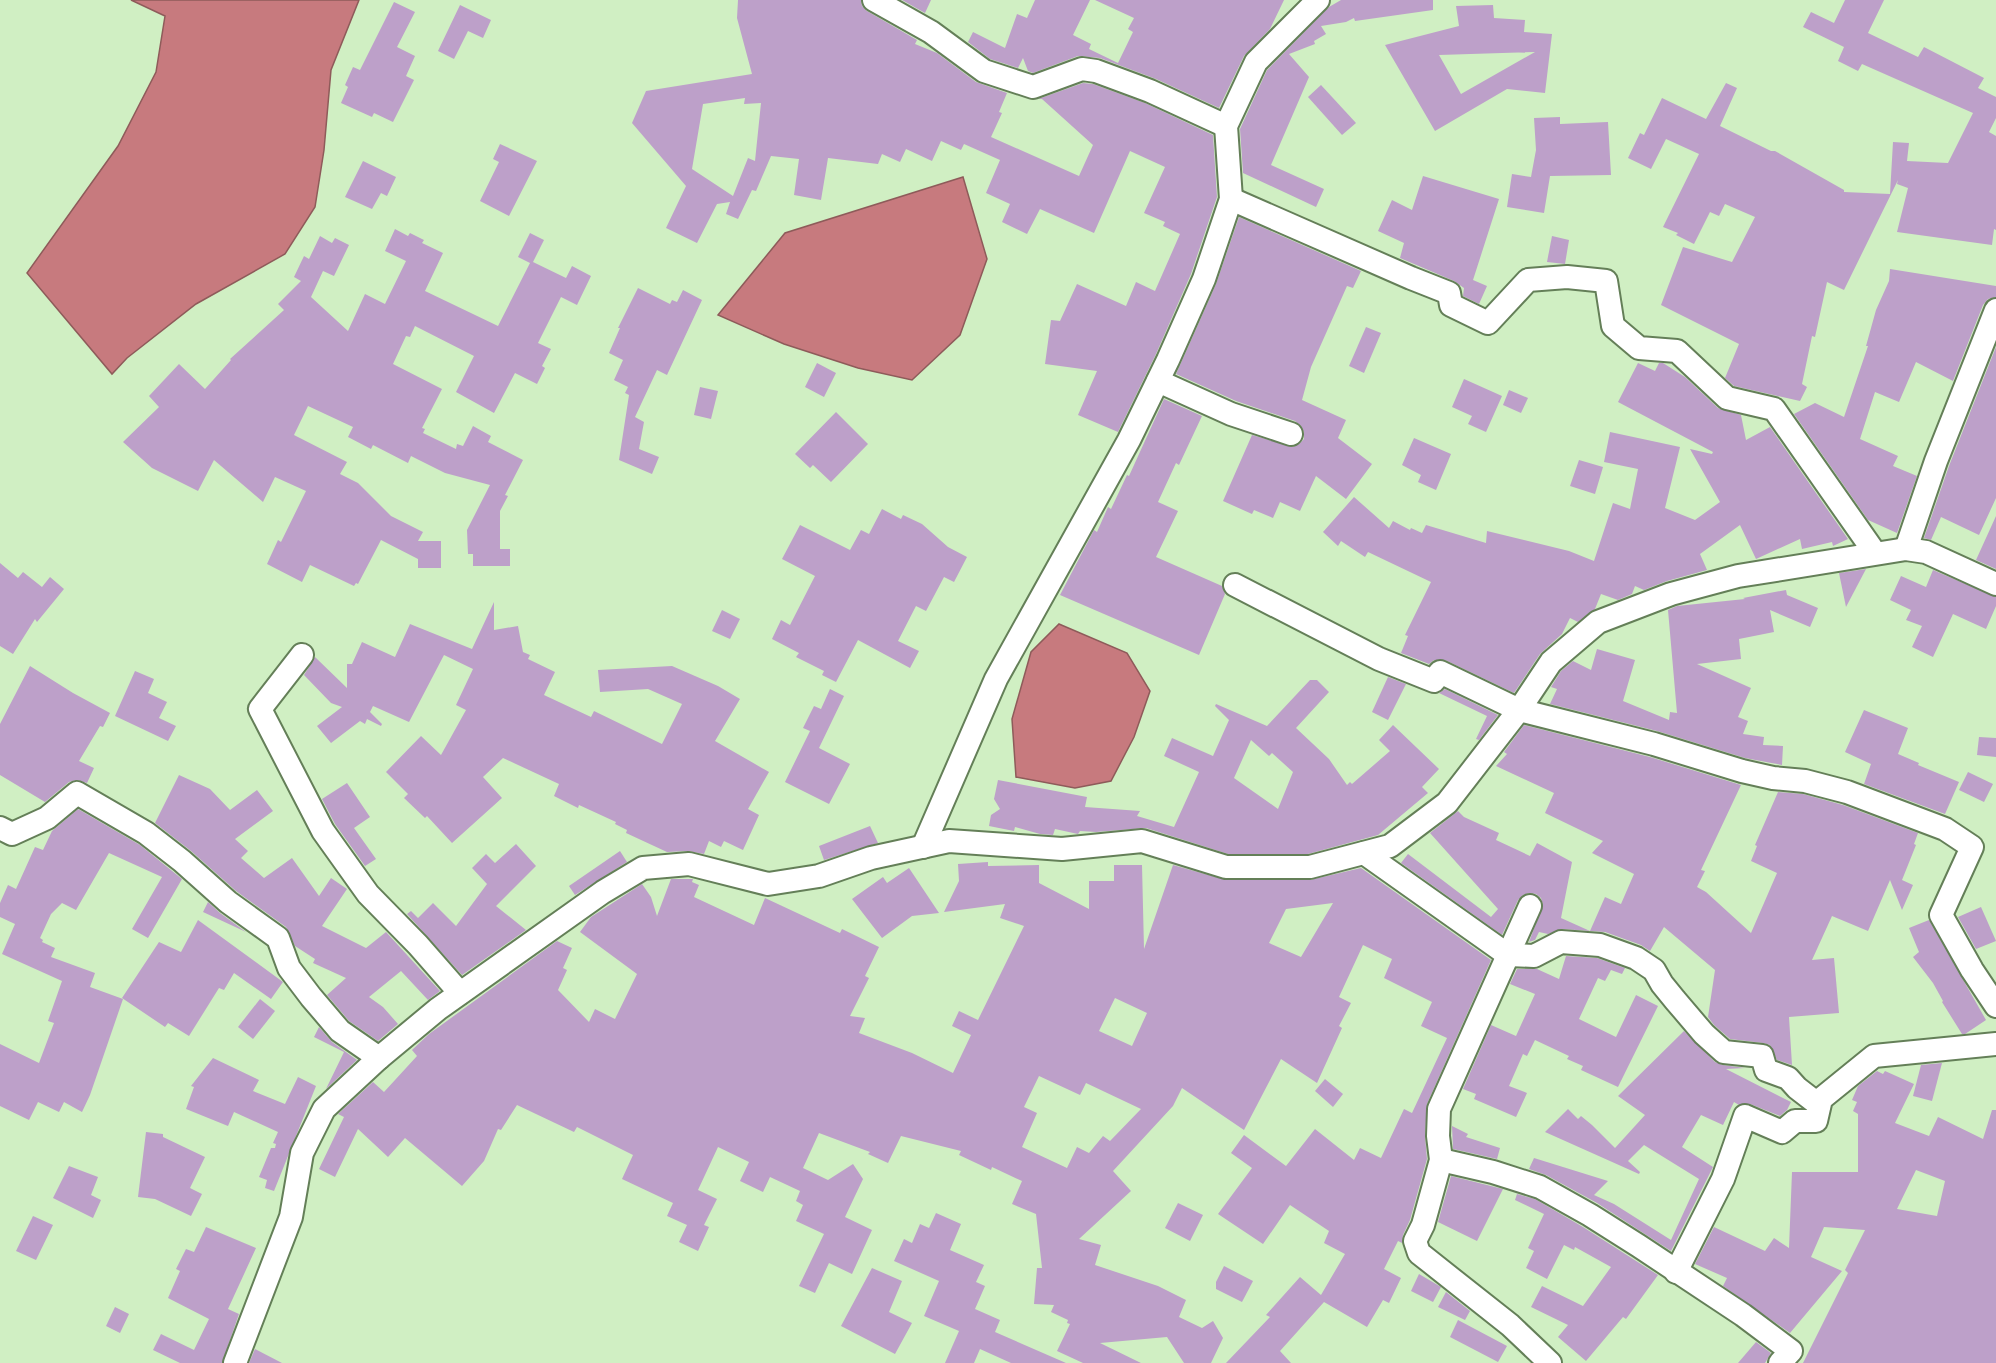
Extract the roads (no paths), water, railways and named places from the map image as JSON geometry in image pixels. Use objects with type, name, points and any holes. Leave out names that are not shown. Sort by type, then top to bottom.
[{"type":"street","points":[[874,0],[931,32],[984,71],[1033,87],[1082,69],[1096,71],[1150,91],[1226,126]]},
{"type":"street","points":[[923,847],[996,679],[1129,440],[1204,279],[1231,200],[1226,126],[1256,62],[1318,0]]},
{"type":"street","points":[[1231,200],[1449,293],[1451,305],[1488,323],[1528,280],[1567,277],[1606,281],[1613,326],[1639,348],[1677,351],[1727,398],[1774,409],[1875,553]]},
{"type":"street","points":[[1906,549],[1936,460],[1996,310]]},
{"type":"street","points":[[1158,381],[1231,414],[1291,434]]},
{"type":"street","points":[[235,1363],[291,1217],[302,1154],[324,1109],[379,1058],[438,1009],[603,892],[643,868],[689,864],[768,884],[819,876],[870,858],[949,841],[1062,849],[1142,841],[1226,867],[1310,867],[1390,846],[1447,803],[1519,710],[1551,662],[1598,622],[1671,594],[1738,576],[1906,549],[1926,552],[1996,584]]},
{"type":"street","points":[[1235,585],[1379,659],[1434,681],[1440,672],[1519,710],[1654,744],[1742,771],[1773,778],[1805,781],[1847,792],[1945,829],[1972,847],[1941,915],[1972,970],[1996,1006]]},
{"type":"street","points":[[302,655],[260,710],[323,831],[368,894],[418,945],[460,993]]},
{"type":"street","points":[[0,828],[12,834],[46,818],[77,793],[146,833],[228,902],[278,938],[289,968],[311,997],[340,1031],[379,1058]]},
{"type":"street","points":[[1364,853],[1508,955],[1534,956],[1561,942],[1588,943],[1600,945],[1645,962],[1654,970],[1662,984],[1704,1034],[1724,1052],[1762,1056],[1766,1070],[1788,1078],[1797,1088],[1820,1105]]},
{"type":"street","points":[[1530,906],[1439,1109],[1438,1136],[1441,1160],[1423,1226],[1415,1241],[1419,1252],[1510,1325],[1550,1363]]},
{"type":"street","points":[[1676,1272],[1724,1179],[1745,1116],[1782,1132],[1795,1121],[1816,1121],[1821,1099],[1874,1056],[1996,1044]]},
{"type":"street","points":[[1441,1160],[1493,1172],[1540,1187],[1590,1215],[1743,1315],[1791,1351],[1780,1363]]}]
